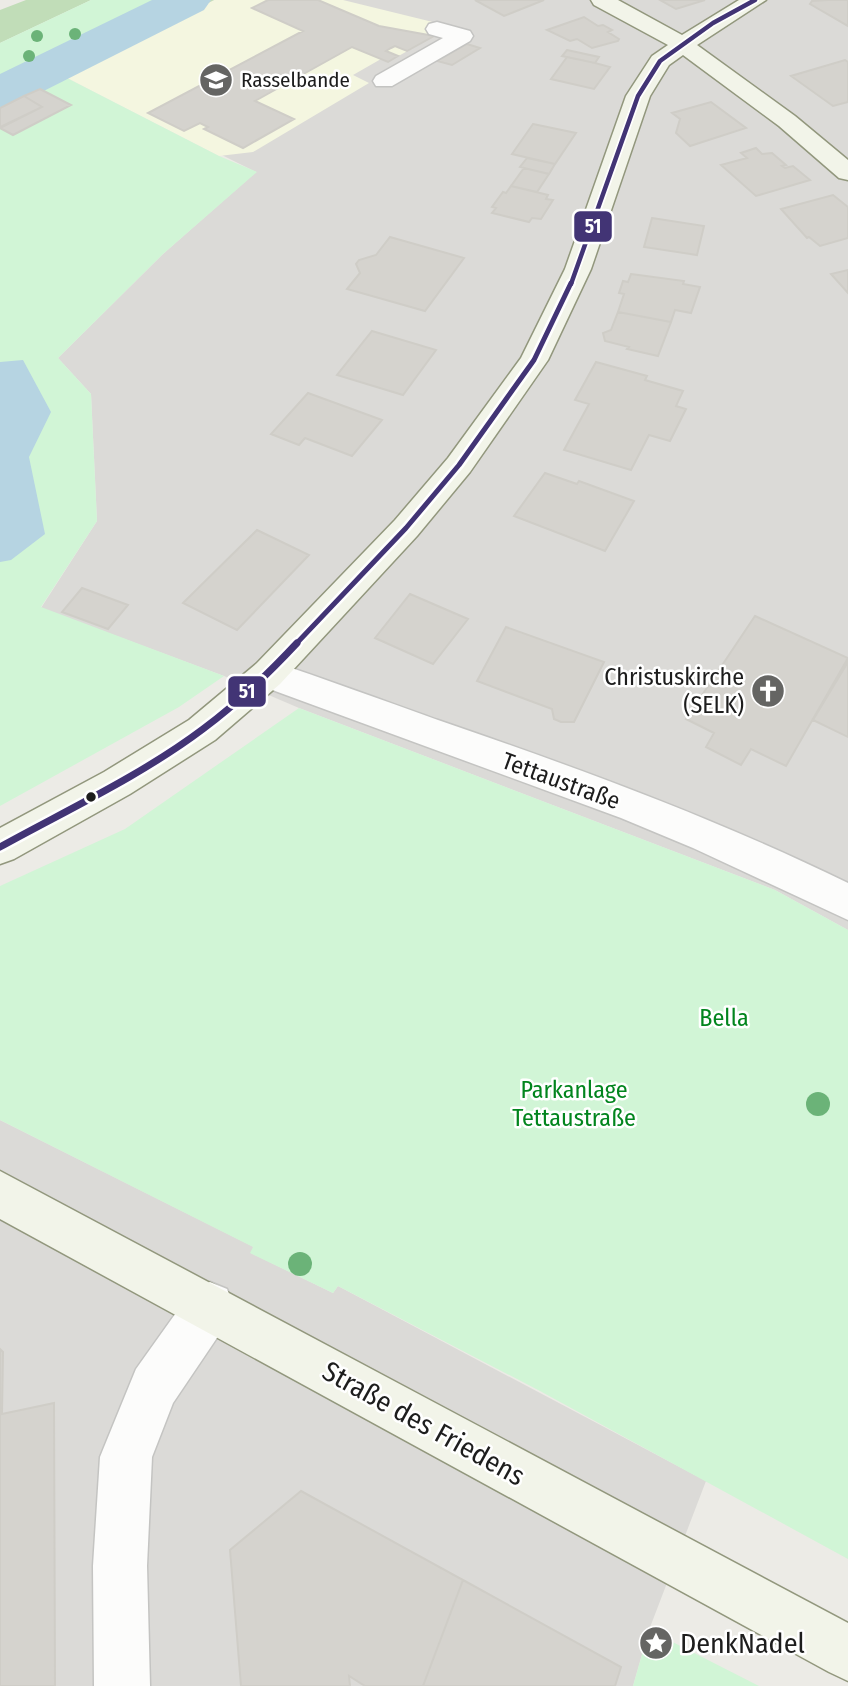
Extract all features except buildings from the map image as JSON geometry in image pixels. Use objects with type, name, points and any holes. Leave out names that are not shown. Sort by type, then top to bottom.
[{"type":"street","points":[[602,0],[682,44],[787,121],[848,173]]},
{"type":"street","points":[[0,847],[97,795],[201,730],[268,674],[406,528],[459,465],[534,360],[578,269],[638,96],[660,61],[713,23],[755,0]]},
{"type":"street","points":[[384,81],[462,36],[436,29]]},
{"type":"street","name":"Tettaustraße","points":[[268,674],[586,789],[776,864],[848,902]]},
{"type":"street","name":"Straße des Friedens","points":[[0,1194],[848,1653]]},
{"type":"street","points":[[122,1686],[120,1566],[126,1457],[154,1387],[210,1306]]},
{"type":"shaded area","points":[[214,0],[848,0],[848,930],[775,890],[299,708],[224,676],[41,608],[97,521],[91,394],[58,358],[163,254],[256,172],[63,76]]},
{"type":"shaded area","name":"Rasselbande","points":[[214,0],[343,0],[445,25],[428,34],[434,36],[388,62],[381,59],[353,75],[369,83],[253,152],[219,156],[63,76]]},
{"type":"shaded area","points":[[0,1120],[254,1247],[251,1253],[333,1293],[338,1286],[706,1481],[649,1630],[633,1686],[0,1686]]},
{"type":"green space","points":[[26,0],[91,0],[0,43],[0,10]]},
{"type":"green space","points":[[91,0],[169,0],[0,83],[0,43]]},
{"type":"green space","points":[[169,0],[214,0],[0,107],[0,83]]},
{"type":"green space","points":[[63,76],[219,156],[257,172],[163,254],[58,358],[91,394],[97,521],[41,607],[224,676],[179,707],[0,806],[0,107]]},
{"type":"green space","name":"Parkanlage Tettaustraße","points":[[299,708],[775,890],[848,930],[848,1559],[540,1391],[338,1286],[333,1293],[250,1253],[253,1247],[0,1120],[0,886],[125,829]]},
{"type":"green space","points":[[649,1630],[759,1686],[633,1686]]},
{"type":"water","points":[[23,360],[51,412],[29,457],[45,534],[11,560],[0,562],[0,362]]},
{"type":"waterway","points":[[0,93],[188,0]]},
{"type":"transit line","name":"51","points":[[0,847],[117,783],[202,730],[268,674],[406,528],[459,465],[534,360],[578,269],[638,96],[660,61],[713,23],[755,0]]},
{"type":"place","name":"Rasselbande","points":[[216,80]]},
{"type":"place","name":"Christuskirche (SELK)","points":[[768,691]]},
{"type":"place","name":"DenkNadel","points":[[656,1643]]},
{"type":"park label","name":"Bella","points":[[724,1018]]}]
